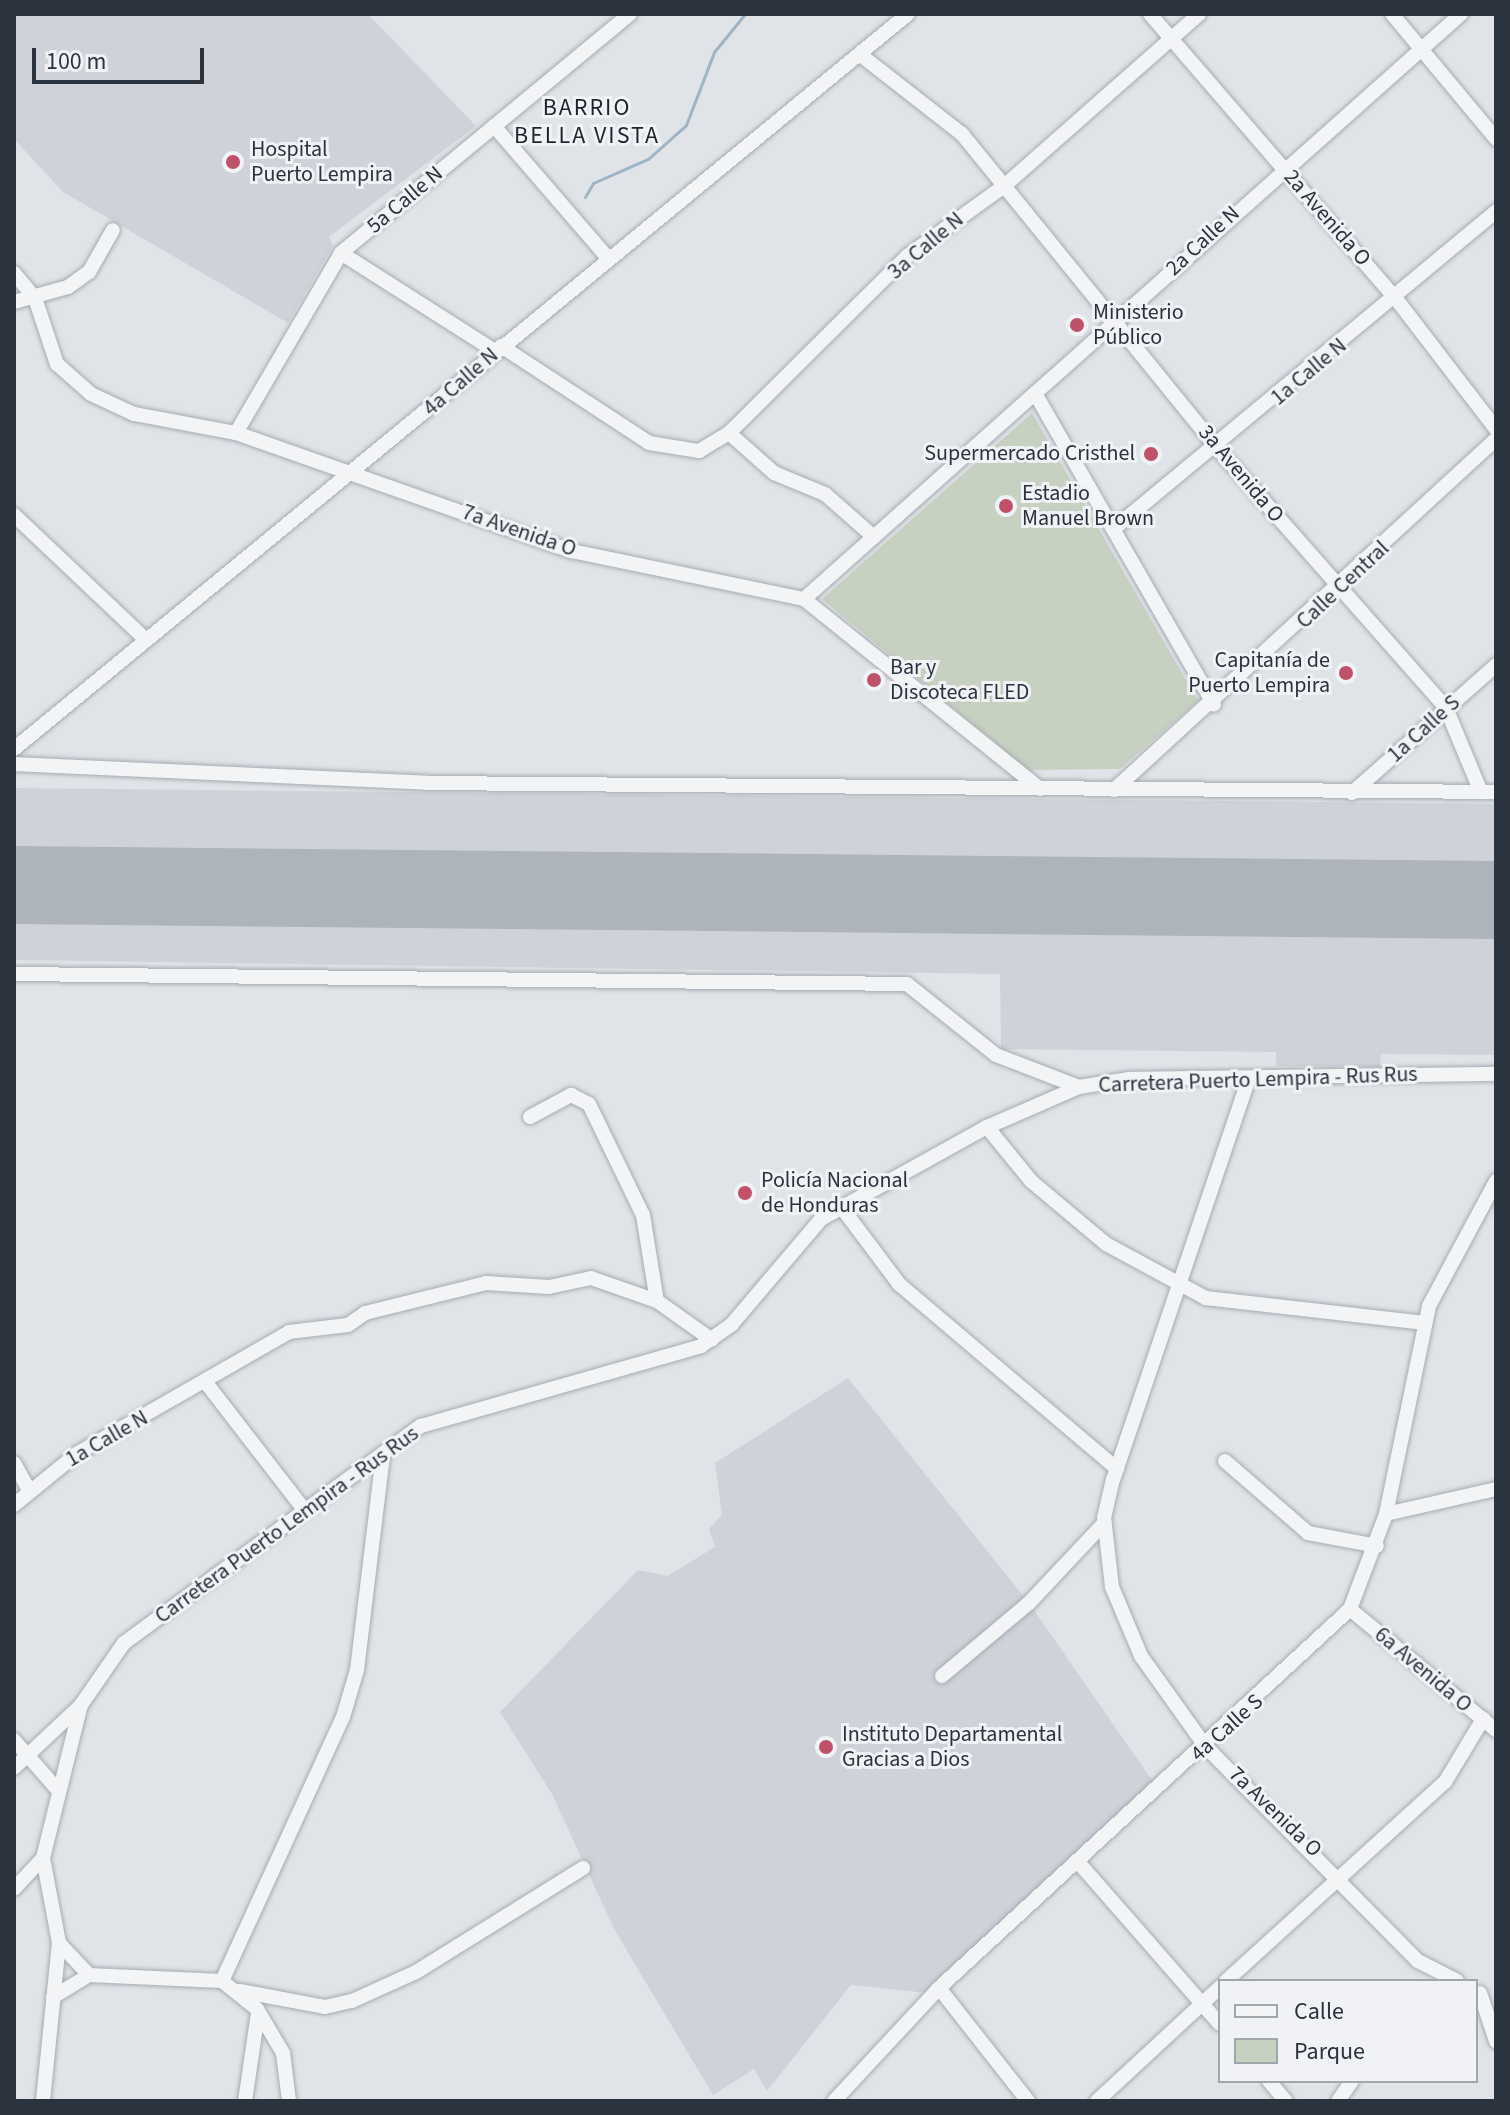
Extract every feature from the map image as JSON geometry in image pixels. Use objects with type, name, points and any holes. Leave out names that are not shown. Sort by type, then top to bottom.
[{"type":"street","name":"5a Calle N","points":[[236,433],[341,253],[494,126],[612,19],[630,14]]},
{"type":"street","name":"4a Calle N","points":[[14,749],[356,474],[498,349],[862,56],[908,14]]},
{"type":"street","name":"2a Avenida O","points":[[1150,14],[1397,300],[1496,429]]},
{"type":"street","name":"3a Calle N","points":[[498,349],[649,443],[699,451],[729,433],[907,256],[1004,186],[1199,14]]},
{"type":"street","points":[[1392,14],[1496,139]]},
{"type":"street","name":"2a Calle N","points":[[804,599],[1118,321],[1282,167],[1461,14]]},
{"type":"street","name":"3a Avenida O","points":[[862,56],[927,102],[987,163],[1118,321],[1217,448],[1446,708],[1488,792]]},
{"type":"street","points":[[494,126],[608,258]]},
{"type":"street","name":"1a Calle N","points":[[1117,526],[1397,300],[1496,211]]},
{"type":"street","points":[[14,302],[35,298],[89,272],[113,230]]},
{"type":"street","points":[[341,253],[498,349]]},
{"type":"street","name":"7a Avenida O","points":[[14,273],[35,298],[57,364],[91,394],[134,414],[236,433],[572,551],[804,599],[1040,789]]},
{"type":"street","points":[[1036,395],[1117,526],[1214,705]]},
{"type":"street","points":[[729,433],[774,473],[825,494],[874,537]]},
{"type":"street","name":"Calle Central","points":[[1114,790],[1214,705],[1496,439]]},
{"type":"street","points":[[14,515],[146,640]]},
{"type":"street","name":"1a Calle S","points":[[1352,793],[1496,665]]},
{"type":"street","points":[[14,764],[427,783],[1488,792]]},
{"type":"street","points":[[14,974],[907,984],[996,1055],[1079,1087]]},
{"type":"street","name":"Carretera Puerto Lempira - Rus Rus","points":[[43,1858],[57,1789],[81,1705],[124,1643],[421,1426],[712,1340],[804,1236],[842,1208],[987,1127],[1079,1087],[1249,1078],[1496,1074]]},
{"type":"street","points":[[942,1676],[1029,1603],[1104,1523],[1117,1469],[1177,1283],[1249,1078]]},
{"type":"street","points":[[530,1117],[571,1095],[589,1104],[643,1215],[657,1301]]},
{"type":"street","points":[[987,1127],[1031,1181],[1106,1244],[1206,1298],[1425,1323]]},
{"type":"street","name":"4a Calle S","points":[[834,2101],[939,1988],[1206,1747],[1350,1609],[1377,1546],[1386,1514],[1425,1323],[1457,1246],[1496,1181]]},
{"type":"street","points":[[842,1208],[899,1284],[1117,1469]]},
{"type":"street","name":"1a Calle N","points":[[14,1505],[78,1453],[207,1384],[289,1332],[348,1325],[365,1313],[486,1283],[549,1287],[591,1278],[657,1301],[712,1340]]},
{"type":"street","points":[[207,1384],[305,1511]]},
{"type":"street","points":[[222,1981],[343,1717],[357,1670],[383,1454]]},
{"type":"street","points":[[1225,1461],[1308,1533],[1377,1546]]},
{"type":"street","points":[[14,1463],[29,1490]]},
{"type":"street","points":[[1386,1514],[1496,1489]]},
{"type":"street","name":"7a Avenida O","points":[[1104,1523],[1126,1630],[1206,1747],[1342,1876],[1428,1975]]},
{"type":"street","name":"6a Avenida O","points":[[1350,1609],[1496,1730]]},
{"type":"street","points":[[14,1768],[81,1705]]},
{"type":"street","points":[[1228,1979],[1445,1782],[1483,1719]]},
{"type":"street","points":[[14,1740],[57,1789]]},
{"type":"street","points":[[14,1889],[43,1858]]},
{"type":"street","points":[[43,1858],[59,1943],[43,2101]]},
{"type":"street","points":[[1078,1862],[1218,2022]]},
{"type":"street","points":[[53,1997],[89,1975],[222,1981],[240,1991],[325,2007],[352,2001],[416,1972],[583,1868]]},
{"type":"street","points":[[59,1943],[89,1975]]},
{"type":"street","points":[[939,1988],[1028,2101]]},
{"type":"street","points":[[1097,2101],[1218,1989]]},
{"type":"street","points":[[240,1991],[283,2053],[289,2101]]},
{"type":"street","points":[[1478,1992],[1496,2001]]},
{"type":"street","points":[[1478,1992],[1496,2041]]},
{"type":"street","points":[[245,2101],[258,2013]]},
{"type":"street","points":[[1271,2083],[1286,2101]]},
{"type":"street","points":[[1338,2101],[1351,2083]]},
{"type":"shaded area","name":"Hospital Puerto Lempira","points":[[14,14],[368,14],[476,126],[329,237],[333,246],[288,323],[63,192],[14,139]]},
{"type":"shaded area","points":[[14,788],[1496,804],[1496,1055],[1381,1054],[1380,1067],[1276,1066],[1276,1052],[1001,1049],[1000,974],[14,960]]},
{"type":"shaded area","name":"Instituto Departamental Gracias a Dios","points":[[848,1378],[1029,1603],[1154,1783],[937,1994],[851,1985],[767,2091],[754,2069],[713,2095],[614,1929],[552,1794],[500,1712],[638,1570],[667,1576],[715,1547],[709,1529],[722,1514],[715,1463]]},
{"type":"green space","name":"Estadio Manuel Brown","points":[[1032,413],[1198,701],[1120,769],[1028,770],[822,599]]},
{"type":"waterway","points":[[585,197],[593,183],[648,159],[686,125],[714,52],[745,14]]},
{"type":"runway","points":[[14,885],[1496,900]]},
{"type":"place","name":"Hospital Puerto Lempira","points":[[233,162]]},
{"type":"place","name":"Ministerio Público","points":[[1077,325]]},
{"type":"place","name":"Supermercado Cristhel","points":[[1151,454]]},
{"type":"place","name":"Estadio Manuel Brown","points":[[1006,506]]},
{"type":"place","name":"Capitanía de Puerto Lempira","points":[[1346,673]]},
{"type":"place","name":"Bar y Discoteca FLED","points":[[874,680]]},
{"type":"place","name":"Policía Nacional de Honduras","points":[[745,1193]]},
{"type":"place","name":"Instituto Departamental Gracias a Dios","points":[[826,1747]]},
{"type":"district","name":"BARRIO BELLA VISTA","points":[[587,122]]}]
